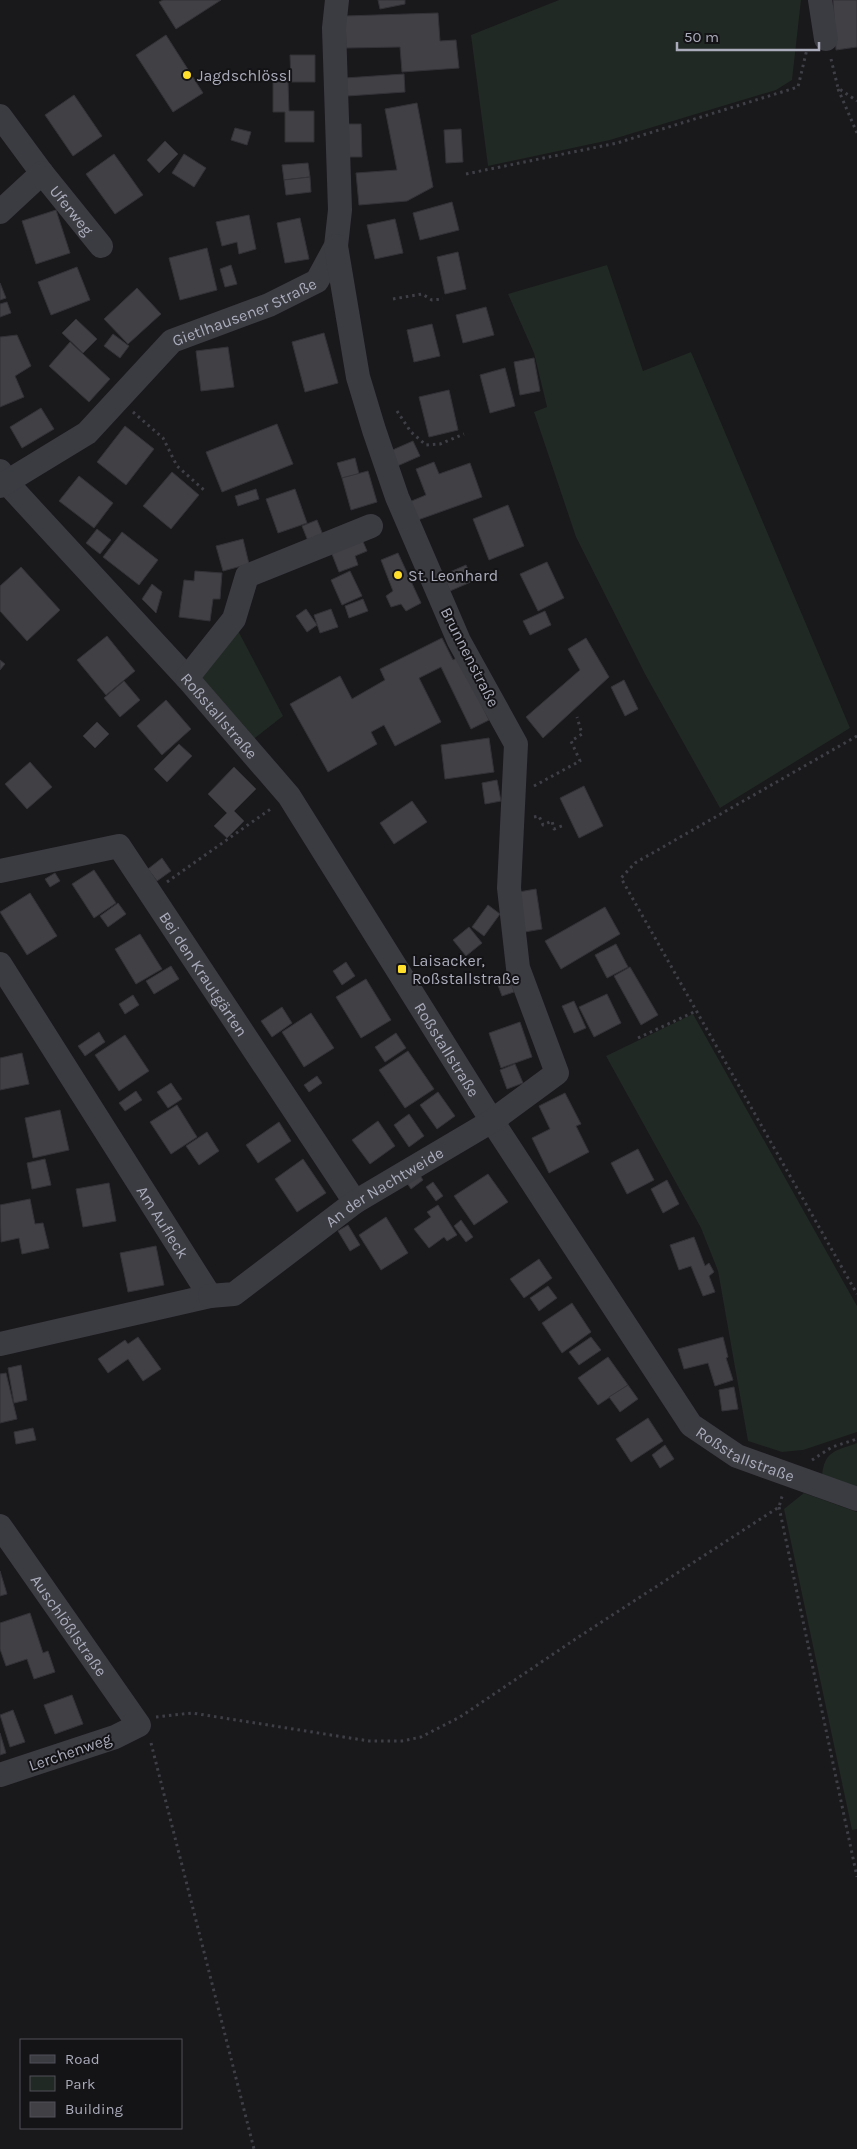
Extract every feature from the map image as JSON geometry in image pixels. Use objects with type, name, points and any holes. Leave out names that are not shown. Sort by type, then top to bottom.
[{"type":"street","name":"Gietlhausener Straße","points":[[2,480],[87,433],[172,341],[269,305],[317,282],[336,246],[340,210],[334,28],[337,0]]},
{"type":"street","points":[[817,44],[820,0]]},
{"type":"street","name":"Uferweg","points":[[0,116],[42,173],[101,246]]},
{"type":"street","name":"Uferweg","points":[[0,212],[42,173]]},
{"type":"street","name":"Brunnenstraße","points":[[336,246],[358,377],[391,480],[456,632],[516,744],[509,888],[518,968],[557,1073]]},
{"type":"street","name":"Roßstallstraße","points":[[2,480],[188,678],[289,796],[492,1121],[691,1425],[737,1456],[857,1499]]},
{"type":"street","points":[[188,678],[234,618],[247,576],[371,526]]},
{"type":"street","name":"Bei den Krautgärten","points":[[0,871],[118,846],[356,1202]]},
{"type":"street","name":"Am Aufleck","points":[[0,964],[210,1296]]},
{"type":"street","name":"An der Nachtweide","points":[[210,1296],[234,1294],[356,1202],[492,1121],[557,1073]]},
{"type":"street","points":[[0,1344],[210,1296]]},
{"type":"street","name":"Auschlößlstraße","points":[[0,1526],[138,1725]]},
{"type":"street","name":"Lerchenweg","points":[[0,1775],[115,1737],[138,1725]]},
{"type":"path","points":[[817,44],[857,133]]},
{"type":"path","points":[[466,174],[617,143],[798,87],[817,44]]},
{"type":"path","points":[[838,88],[857,100]]},
{"type":"path","points":[[393,299],[422,294],[432,300],[443,299]]},
{"type":"path","points":[[118,399],[162,438],[177,466],[204,490]]},
{"type":"path","points":[[397,411],[411,432],[426,445],[440,444],[464,434]]},
{"type":"path","points":[[532,787],[580,761],[571,742],[582,734],[577,717]]},
{"type":"path","points":[[857,736],[635,863],[621,878],[857,1294]]},
{"type":"path","points":[[150,894],[289,796]]},
{"type":"path","points":[[529,818],[539,816],[543,825],[552,822],[554,829],[564,825]]},
{"type":"path","points":[[638,1038],[696,1011]]},
{"type":"path","points":[[857,1440],[832,1447],[812,1459],[792,1476],[780,1507],[857,1877]]},
{"type":"path","points":[[254,2149],[150,1739],[138,1725],[156,1717],[192,1713],[370,1741],[402,1741],[421,1736],[460,1717],[580,1636],[780,1507]]},
{"type":"green space","points":[[559,0],[801,0],[792,80],[776,90],[610,140],[488,166],[471,35]]},
{"type":"green space","points":[[607,265],[643,371],[691,352],[850,728],[720,808],[645,674],[576,537],[534,412],[547,407],[534,353],[508,294]]},
{"type":"green space","points":[[235,625],[283,716],[250,742],[194,677]]},
{"type":"green space","points":[[693,1014],[857,1306],[857,1432],[803,1450],[782,1452],[748,1441],[718,1271],[701,1228],[606,1056]]},
{"type":"green space","points":[[857,1443],[857,1487],[822,1475],[829,1456],[837,1450]]},
{"type":"green space","points":[[804,1493],[857,1512],[857,1829],[852,1830],[784,1509]]},
{"type":"building","points":[[163,0],[221,0],[176,29],[159,2]]},
{"type":"building","points":[[378,0],[405,0],[405,4],[380,9]]},
{"type":"building","points":[[833,0],[857,0],[857,47],[836,50]]},
{"type":"building","points":[[438,13],[440,41],[456,40],[459,68],[402,72],[400,47],[346,48],[345,16]]},
{"type":"building","points":[[166,35],[203,93],[173,112],[136,55]]},
{"type":"building","points":[[290,55],[315,55],[315,82],[291,82]]},
{"type":"building","points":[[404,74],[405,92],[347,96],[345,78]]},
{"type":"building","points":[[273,82],[288,82],[289,111],[314,111],[314,142],[285,142],[285,112],[273,112]]},
{"type":"building","points":[[74,95],[102,136],[73,156],[45,115]]},
{"type":"building","points":[[417,103],[433,187],[407,201],[359,205],[356,173],[397,170],[385,109]]},
{"type":"building","points":[[347,124],[361,124],[362,157],[349,157]]},
{"type":"building","points":[[235,128],[251,132],[247,145],[231,140]]},
{"type":"building","points":[[461,129],[463,162],[446,163],[444,130]]},
{"type":"building","points":[[165,141],[178,154],[159,173],[147,160]]},
{"type":"building","points":[[114,154],[143,195],[115,214],[86,174]]},
{"type":"building","points":[[184,154],[206,168],[194,187],[172,173]]},
{"type":"building","points":[[308,163],[310,177],[284,180],[282,165]]},
{"type":"building","points":[[310,177],[311,192],[286,195],[284,180]]},
{"type":"building","points":[[452,202],[459,230],[420,240],[413,213]]},
{"type":"building","points":[[56,210],[70,253],[36,264],[22,221]]},
{"type":"building","points":[[249,215],[256,249],[239,254],[237,242],[222,246],[216,222]]},
{"type":"building","points":[[300,218],[309,259],[285,263],[277,223]]},
{"type":"building","points":[[395,219],[403,253],[375,259],[367,225]]},
{"type":"building","points":[[207,248],[217,290],[180,300],[169,258]]},
{"type":"building","points":[[458,252],[466,289],[445,294],[437,257]]},
{"type":"building","points":[[231,265],[237,284],[225,287],[220,269]]},
{"type":"building","points":[[77,267],[90,300],[51,315],[38,282]]},
{"type":"building","points":[[0,283],[6,298],[0,300]]},
{"type":"building","points":[[137,288],[161,314],[128,344],[104,319]]},
{"type":"building","points":[[7,302],[11,313],[0,317],[0,304]]},
{"type":"building","points":[[486,307],[494,335],[463,343],[456,315]]},
{"type":"building","points":[[76,319],[97,339],[83,353],[62,333]]},
{"type":"building","points":[[432,324],[440,356],[414,362],[407,330]]},
{"type":"building","points":[[324,333],[338,383],[305,392],[292,342]]},
{"type":"building","points":[[113,334],[129,346],[120,358],[104,346]]},
{"type":"building","points":[[17,335],[31,366],[15,376],[24,397],[0,407],[0,337]]},
{"type":"building","points":[[70,342],[110,379],[89,402],[49,366]]},
{"type":"building","points":[[228,347],[234,387],[201,391],[196,351]]},
{"type":"building","points":[[534,358],[540,391],[520,395],[514,362]]},
{"type":"building","points":[[505,368],[515,406],[490,413],[480,375]]},
{"type":"building","points":[[449,390],[458,430],[429,437],[419,397]]},
{"type":"building","points":[[41,408],[54,429],[22,448],[10,427]]},
{"type":"building","points":[[277,424],[293,464],[222,492],[206,452]]},
{"type":"building","points":[[125,426],[154,449],[126,485],[97,462]]},
{"type":"building","points":[[413,441],[420,456],[395,467],[388,452]]},
{"type":"building","points":[[355,458],[359,474],[342,478],[337,463]]},
{"type":"building","points":[[434,462],[439,474],[470,463],[482,497],[415,521],[407,503],[426,495],[416,469]]},
{"type":"building","points":[[368,471],[377,502],[351,510],[342,478]]},
{"type":"building","points":[[172,472],[199,495],[171,529],[143,506]]},
{"type":"building","points":[[79,476],[113,503],[94,528],[59,501]]},
{"type":"building","points":[[256,489],[259,499],[238,506],[235,496]]},
{"type":"building","points":[[295,489],[307,523],[278,533],[266,499]]},
{"type":"building","points":[[508,505],[524,546],[489,560],[473,519]]},
{"type":"building","points":[[317,520],[323,535],[308,541],[302,526]]},
{"type":"building","points":[[97,529],[111,540],[100,554],[86,543]]},
{"type":"building","points":[[122,532],[158,560],[139,585],[103,557]]},
{"type":"building","points":[[361,537],[367,551],[355,556],[358,565],[339,572],[330,549]]},
{"type":"building","points":[[243,539],[249,564],[223,571],[216,546]]},
{"type":"building","name":"St. Leonhard","points":[[398,553],[421,603],[406,611],[401,604],[391,607],[386,596],[393,591],[381,560]]},
{"type":"building","points":[[547,562],[564,598],[538,611],[520,574]]},
{"type":"building","points":[[466,565],[473,581],[450,591],[443,575]]},
{"type":"building","points":[[21,567],[60,610],[27,641],[0,611],[0,586]]},
{"type":"building","points":[[195,571],[222,573],[220,599],[213,599],[210,621],[179,617],[184,580],[194,581]]},
{"type":"building","points":[[350,571],[362,596],[342,605],[331,580]]},
{"type":"building","points":[[152,584],[162,592],[156,613],[142,599]]},
{"type":"building","points":[[363,599],[368,611],[349,618],[345,606]]},
{"type":"building","points":[[306,609],[317,625],[307,632],[296,616]]},
{"type":"building","points":[[331,609],[338,627],[320,633],[314,615]]},
{"type":"building","points":[[545,611],[551,625],[530,635],[523,621]]},
{"type":"building","points":[[107,636],[135,671],[106,695],[77,660]]},
{"type":"building","points":[[442,638],[453,660],[458,657],[489,720],[471,729],[441,667],[419,678],[441,722],[395,746],[384,725],[371,732],[377,744],[328,772],[290,704],[340,676],[352,699],[385,680],[380,669]]},
{"type":"building","points":[[586,638],[609,677],[543,738],[526,717],[580,670],[568,649]]},
{"type":"building","points":[[0,660],[5,664],[0,670]]},
{"type":"building","points":[[624,680],[638,709],[625,716],[611,687]]},
{"type":"building","points":[[124,681],[140,700],[120,717],[104,698]]},
{"type":"building","points":[[166,700],[191,729],[162,755],[137,726]]},
{"type":"building","points":[[97,722],[109,734],[95,748],[83,736]]},
{"type":"building","points":[[489,738],[494,772],[445,779],[441,745]]},
{"type":"building","points":[[179,744],[192,756],[167,782],[154,769]]},
{"type":"building","points":[[30,762],[52,787],[27,809],[5,784]]},
{"type":"building","points":[[234,767],[256,789],[234,811],[244,821],[227,838],[214,826],[227,813],[208,794]]},
{"type":"building","points":[[497,780],[501,801],[485,804],[482,783]]},
{"type":"building","points":[[584,786],[603,826],[579,838],[560,798]]},
{"type":"building","points":[[412,801],[427,822],[394,844],[380,823]]},
{"type":"building","points":[[162,858],[171,871],[157,881],[148,869]]},
{"type":"building","points":[[94,870],[116,903],[94,918],[72,884]]},
{"type":"building","points":[[55,873],[60,881],[50,887],[45,879]]},
{"type":"building","points":[[536,889],[542,929],[519,933],[513,893]]},
{"type":"building","points":[[30,893],[57,936],[27,955],[0,912]]},
{"type":"building","points":[[118,903],[126,914],[108,927],[100,916]]},
{"type":"building","points":[[488,905],[500,914],[484,936],[472,927]]},
{"type":"building","points":[[605,907],[620,934],[561,969],[545,941]]},
{"type":"building","points":[[469,927],[482,943],[466,956],[453,940]]},
{"type":"building","points":[[140,934],[162,969],[136,984],[115,949]]},
{"type":"building","points":[[616,944],[628,967],[607,978],[595,955]]},
{"type":"building","points":[[346,962],[355,976],[342,985],[333,971]]},
{"type":"building","points":[[171,966],[179,979],[154,994],[146,981]]},
{"type":"building","points":[[630,967],[658,1015],[641,1025],[614,976]]},
{"type":"building","points":[[509,976],[514,992],[502,996],[496,980]]},
{"type":"building","points":[[366,979],[391,1020],[361,1038],[336,997]]},
{"type":"building","points":[[607,994],[621,1023],[594,1037],[579,1007]]},
{"type":"building","points":[[133,995],[139,1005],[125,1014],[119,1004]]},
{"type":"building","points":[[574,1001],[586,1028],[574,1033],[562,1006]]},
{"type":"building","points":[[282,1007],[292,1023],[272,1037],[261,1021]]},
{"type":"building","points":[[311,1013],[334,1048],[304,1067],[282,1032]]},
{"type":"building","points":[[520,1022],[532,1057],[501,1068],[489,1033]]},
{"type":"building","points":[[99,1032],[105,1042],[85,1056],[78,1046]]},
{"type":"building","points":[[396,1033],[406,1048],[385,1062],[375,1047]]},
{"type":"building","points":[[125,1035],[149,1071],[119,1091],[95,1055]]},
{"type":"building","points":[[408,1051],[434,1089],[405,1108],[379,1070]]},
{"type":"building","points":[[22,1053],[29,1084],[0,1090],[0,1058]]},
{"type":"building","points":[[515,1064],[523,1083],[507,1089],[500,1070]]},
{"type":"building","points":[[317,1076],[322,1083],[309,1092],[304,1085]]},
{"type":"building","points":[[171,1083],[182,1099],[168,1108],[157,1092]]},
{"type":"building","points":[[136,1091],[142,1100],[125,1111],[119,1103]]},
{"type":"building","points":[[438,1092],[455,1116],[437,1129],[420,1105]]},
{"type":"building","points":[[565,1093],[581,1124],[576,1126],[589,1152],[549,1173],[532,1138],[550,1129],[539,1106]]},
{"type":"building","points":[[177,1105],[197,1137],[171,1154],[150,1122]]},
{"type":"building","points":[[60,1110],[69,1150],[33,1158],[25,1118]]},
{"type":"building","points":[[409,1114],[424,1136],[409,1147],[394,1125]]},
{"type":"building","points":[[378,1121],[395,1146],[370,1164],[352,1140]]},
{"type":"building","points":[[279,1122],[291,1141],[258,1163],[246,1145]]},
{"type":"building","points":[[207,1132],[219,1151],[199,1165],[186,1146]]},
{"type":"building","points":[[638,1149],[654,1180],[627,1194],[611,1163]]},
{"type":"building","points":[[45,1159],[51,1185],[32,1189],[27,1163]]},
{"type":"building","points":[[303,1159],[326,1193],[297,1212],[275,1179]]},
{"type":"building","points":[[419,1174],[423,1180],[411,1189],[407,1183]]},
{"type":"building","points":[[488,1174],[508,1202],[474,1225],[454,1196]]},
{"type":"building","points":[[667,1180],[679,1204],[663,1213],[651,1189]]},
{"type":"building","points":[[433,1182],[443,1196],[436,1201],[426,1187]]},
{"type":"building","points":[[109,1183],[116,1221],[83,1227],[76,1189]]},
{"type":"building","points":[[30,1199],[35,1224],[43,1223],[49,1248],[22,1254],[19,1238],[1,1242],[0,1205]]},
{"type":"building","points":[[438,1205],[457,1235],[447,1241],[444,1237],[429,1248],[414,1229],[431,1217],[427,1212]]},
{"type":"building","points":[[386,1217],[408,1253],[381,1270],[359,1235]]},
{"type":"building","points":[[461,1220],[473,1237],[466,1242],[454,1226]]},
{"type":"building","points":[[348,1225],[360,1245],[350,1251],[338,1231]]},
{"type":"building","points":[[694,1237],[705,1266],[709,1263],[714,1272],[709,1276],[715,1292],[703,1296],[691,1266],[679,1270],[670,1245]]},
{"type":"building","points":[[156,1246],[164,1285],[128,1292],[120,1253]]},
{"type":"building","points":[[539,1259],[552,1278],[524,1298],[510,1279]]},
{"type":"building","points":[[548,1286],[557,1298],[539,1311],[530,1298]]},
{"type":"building","points":[[572,1303],[591,1332],[562,1353],[542,1323]]},
{"type":"building","points":[[138,1337],[161,1369],[143,1381],[128,1359],[108,1373],[98,1359],[125,1340],[128,1344]]},
{"type":"building","points":[[591,1337],[601,1350],[579,1365],[569,1352]]},
{"type":"building","points":[[723,1337],[728,1357],[726,1358],[733,1380],[715,1386],[708,1363],[684,1369],[678,1349]]},
{"type":"building","points":[[608,1357],[628,1385],[598,1405],[578,1378]]},
{"type":"building","points":[[21,1365],[27,1400],[14,1403],[8,1368]]},
{"type":"building","points":[[6,1373],[17,1419],[0,1423],[0,1374]]},
{"type":"building","points":[[628,1385],[638,1399],[620,1412],[609,1397]]},
{"type":"building","points":[[734,1387],[738,1409],[722,1411],[719,1390]]},
{"type":"building","points":[[648,1418],[663,1441],[631,1462],[616,1439]]},
{"type":"building","points":[[33,1428],[36,1440],[16,1444],[14,1432]]},
{"type":"building","points":[[665,1445],[674,1459],[660,1468],[652,1455]]},
{"type":"building","points":[[0,1571],[7,1594],[0,1596]]},
{"type":"building","points":[[30,1613],[43,1653],[48,1651],[55,1672],[34,1679],[27,1659],[6,1666],[0,1649],[0,1623]]},
{"type":"building","points":[[72,1695],[83,1724],[55,1734],[44,1705]]},
{"type":"building","points":[[13,1710],[25,1742],[10,1747],[0,1715]]},
{"type":"building","points":[[0,1733],[6,1753],[0,1755]]},
{"type":"place","name":"Jagdschlössl","points":[[187,75]]},
{"type":"place","name":"St. Leonhard","points":[[398,575]]},
{"type":"place","name":"Laisacker, Roßstallstraße","points":[[402,969]]}]
